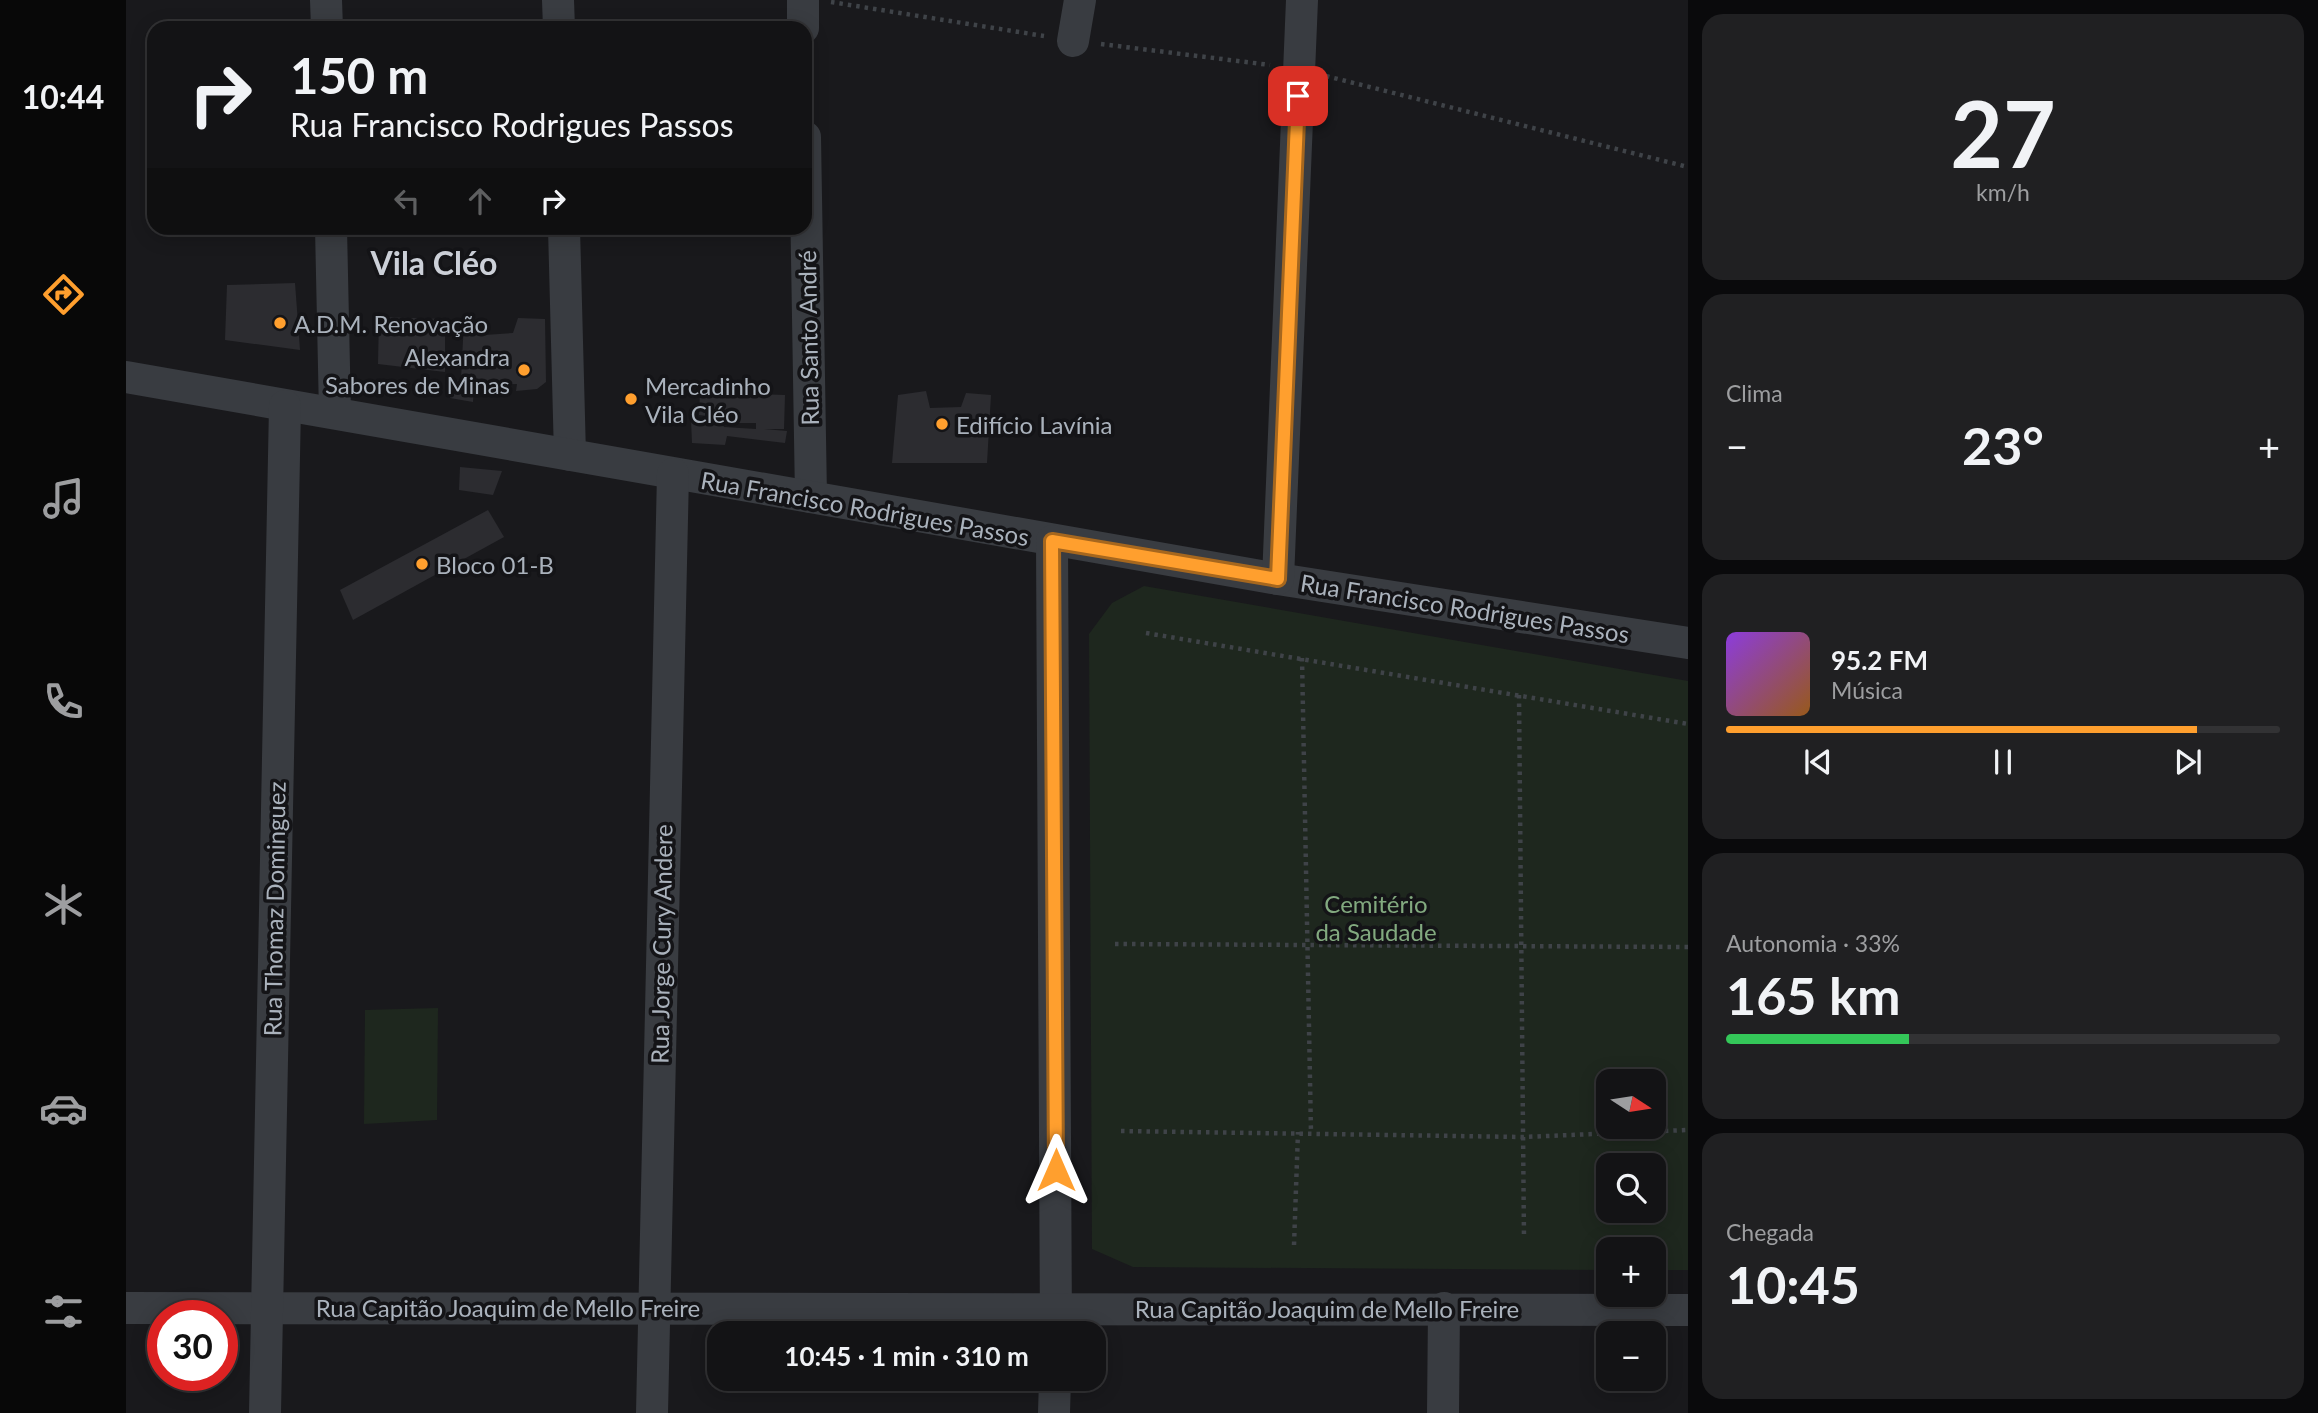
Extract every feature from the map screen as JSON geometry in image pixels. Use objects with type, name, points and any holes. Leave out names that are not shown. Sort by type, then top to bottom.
[{"type":"street","points":[[326,0],[327,21]]},
{"type":"street","points":[[558,0],[559,21]]},
{"type":"street","points":[[803,0],[803,21]]},
{"type":"street","points":[[1073,41],[1080,0]]},
{"type":"street","points":[[1278,579],[1302,0]]},
{"type":"street","points":[[331,235],[335,413]]},
{"type":"street","points":[[564,235],[570,455]]},
{"type":"street","name":"Rua Santo André","points":[[807,235],[811,497]]},
{"type":"street","name":"Rua Francisco Rodrigues Passos","points":[[126,377],[1052,541],[1688,643]]},
{"type":"street","name":"Rua Thomaz Dominguez","points":[[265,1413],[285,405]]},
{"type":"street","name":"Rua Jorge Cury Andere","points":[[652,1413],[673,474]]},
{"type":"street","points":[[1052,541],[1056,1320]]},
{"type":"street","name":"Rua Capitão Joaquim de Mello Freire","points":[[126,1308],[653,1306],[1056,1320],[1444,1308],[1688,1310]]},
{"type":"street","points":[[1443,1413],[1444,1308]]},
{"type":"street","points":[[1054,1413],[1055,1391]]},
{"type":"path","points":[[817,0],[1073,41],[1300,69],[1688,167]]},
{"type":"path","points":[[1146,633],[1688,724]]},
{"type":"path","points":[[1302,659],[1311,1133]]},
{"type":"path","points":[[1519,695],[1524,1239]]},
{"type":"path","points":[[1115,944],[1688,947]]},
{"type":"path","points":[[1121,1131],[1523,1137],[1688,1130]]},
{"type":"path","points":[[1294,1245],[1298,1132]]},
{"type":"green space","name":"Cemitério da Saudade","points":[[1144,586],[1688,681],[1688,1270],[1666,1270],[1666,1237],[1596,1237],[1596,1270],[1133,1267],[1092,1249],[1089,634],[1112,603]]},
{"type":"green space","points":[[438,1008],[437,1120],[364,1124],[365,1010]]},
{"type":"building","points":[[295,283],[300,350],[225,340],[227,285]]},
{"type":"building","points":[[379,317],[445,319],[445,372],[378,364]]},
{"type":"building","points":[[518,318],[545,319],[546,382],[537,389],[516,391],[517,384],[474,385],[473,402],[450,398],[448,382],[461,380],[464,320],[486,320],[485,335],[513,333]]},
{"type":"building","name":"Edifício Lavínia","points":[[926,391],[930,408],[961,407],[966,393],[991,395],[987,463],[892,463],[898,395]]},
{"type":"building","points":[[700,392],[785,395],[784,429],[764,429],[787,431],[785,443],[727,436],[725,445],[692,443],[691,420],[720,421],[724,427],[756,429],[756,423],[727,423],[726,418],[699,415]]},
{"type":"building","points":[[460,467],[502,471],[493,495],[459,490]]},
{"type":"building","name":"Bloco 01-B","points":[[488,510],[504,537],[353,620],[340,590]]},
{"type":"place","name":"A.D.M. Renovação","points":[[280,323]]},
{"type":"place","name":"Alexandra Sabores de Minas","points":[[524,370]]},
{"type":"place","name":"Mercadinho Vila Cléo","points":[[631,399]]},
{"type":"place","name":"Edifício Lavínia","points":[[942,424]]},
{"type":"place","name":"Bloco 01-B","points":[[422,564]]},
{"type":"district","name":"Vila Cléo","points":[[434,262]]},
{"type":"route","points":[[1056,1170],[1052,541],[1278,579],[1298,96]]}]
